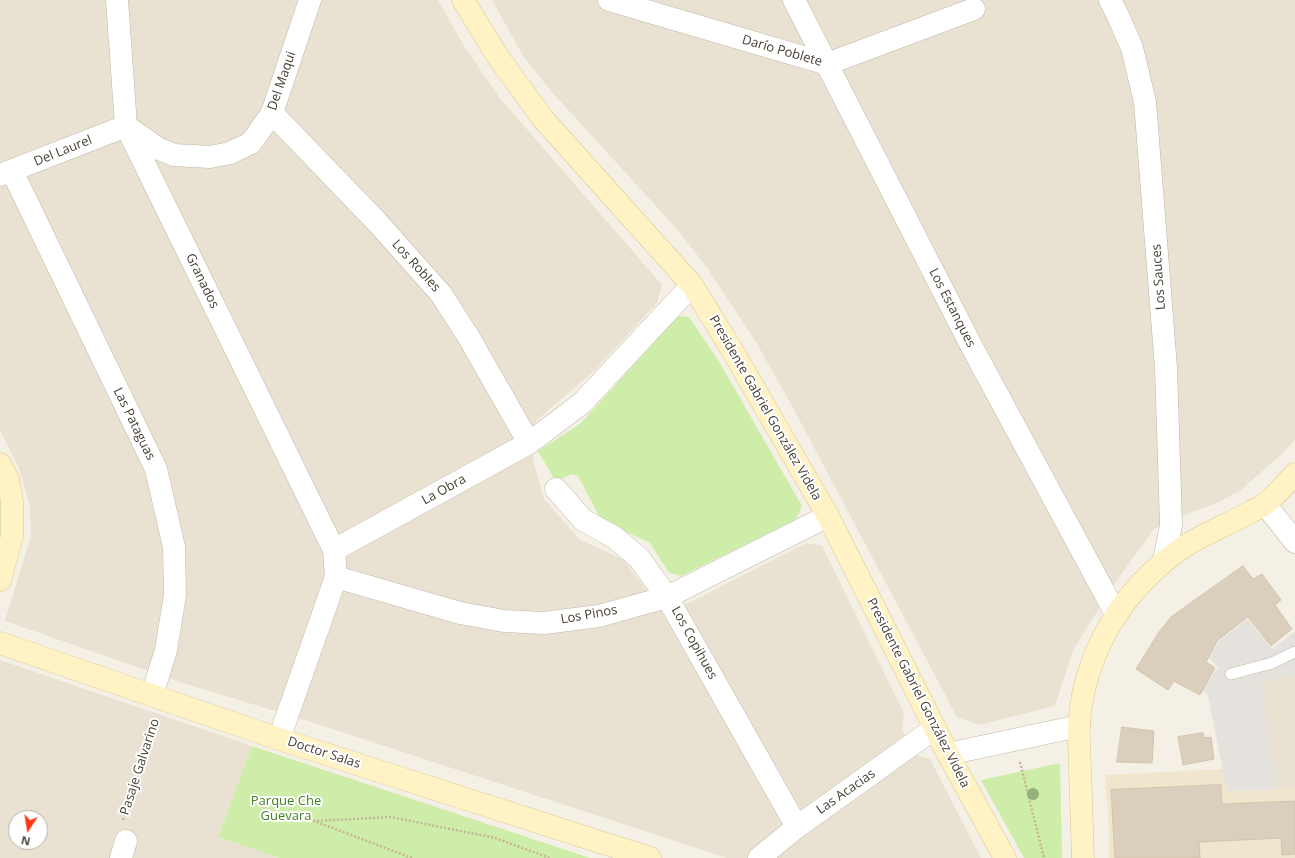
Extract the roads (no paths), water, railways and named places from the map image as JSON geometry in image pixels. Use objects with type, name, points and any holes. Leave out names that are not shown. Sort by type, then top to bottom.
[{"type":"main road","name":"Presidente Gabriel González Videla","points":[[463,0],[498,57],[544,120],[692,285],[732,350],[828,516],[948,754],[1005,858]]},
{"type":"main road","points":[[0,464],[8,479],[12,501],[12,536],[0,580]]},
{"type":"main road","points":[[1082,858],[1079,726],[1081,703],[1086,679],[1099,646],[1116,614],[1146,577],[1164,561],[1183,547],[1265,504],[1295,474]]},
{"type":"main road","name":"Doctor Salas","points":[[0,643],[279,739],[650,858]]},
{"type":"street","name":"Granados","points":[[117,0],[126,126],[334,550]]},
{"type":"street","name":"Del Maqui","points":[[126,126],[159,149],[174,155],[210,157],[230,152],[251,143],[272,113],[310,0]]},
{"type":"street","name":"Darío Poblete","points":[[609,0],[828,64],[974,9]]},
{"type":"street","name":"Los Estanques","points":[[794,0],[973,349],[1116,614]]},
{"type":"street","name":"Los Sauces","points":[[1110,0],[1132,48],[1145,102],[1166,368],[1171,525],[1164,561]]},
{"type":"street","name":"Los Robles","points":[[272,113],[377,222],[441,294],[468,336],[529,443]]},
{"type":"street","name":"Del Laurel","points":[[6,173],[126,126]]},
{"type":"street","name":"Las Pataguas","points":[[6,173],[156,469],[174,547],[175,595],[157,697]]},
{"type":"street","name":"La Obra","points":[[334,550],[529,443],[582,403],[692,285]]},
{"type":"street","name":"Los Copihues","points":[[556,489],[584,520],[614,537],[639,558],[667,596],[797,827]]},
{"type":"street","points":[[1265,504],[1295,542]]},
{"type":"street","name":"Los Pinos","points":[[336,577],[460,613],[504,621],[544,623],[598,616],[667,596],[828,516]]},
{"type":"street","points":[[279,739],[336,577],[334,550]]},
{"type":"street","points":[[948,754],[1079,726]]},
{"type":"street","name":"Las Acacias","points":[[759,858],[797,827],[935,728]]},
{"type":"lane","points":[[1230,674],[1272,663],[1295,652]]},
{"type":"park label","name":"Parque Che Guevara","points":[[286,808]]}]
